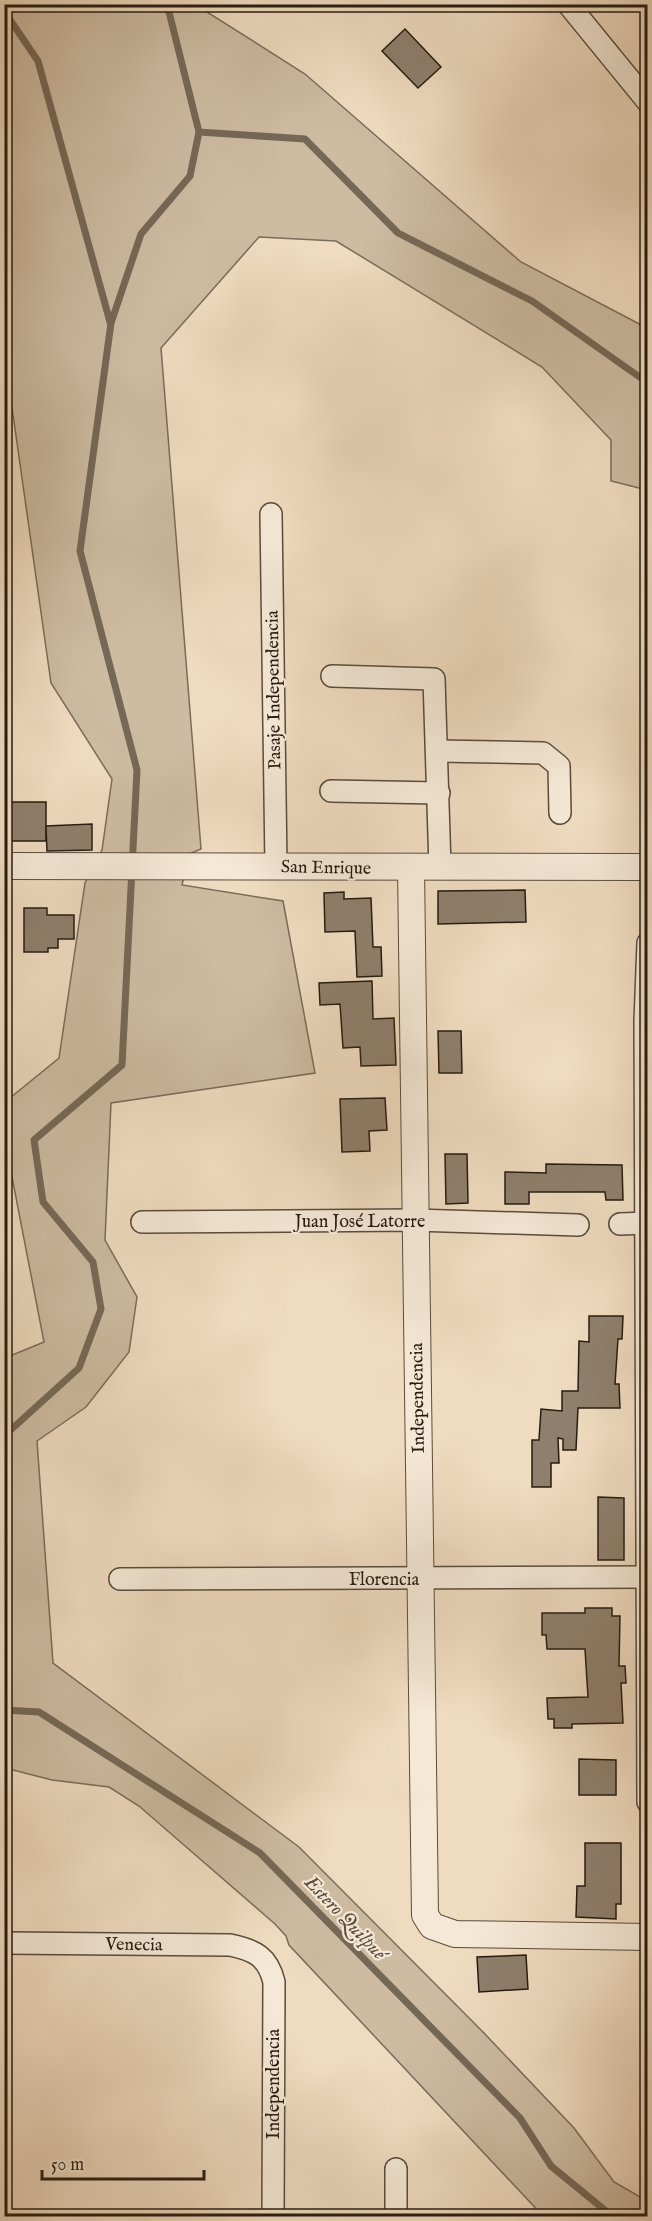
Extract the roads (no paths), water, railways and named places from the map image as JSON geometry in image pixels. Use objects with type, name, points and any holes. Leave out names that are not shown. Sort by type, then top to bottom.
[{"type":"street","points":[[568,4],[648,102]]},
{"type":"street","name":"Pasaje Independencia","points":[[271,514],[276,866]]},
{"type":"street","points":[[332,676],[434,679],[440,867]]},
{"type":"street","points":[[438,751],[543,753],[560,766],[560,813]]},
{"type":"street","points":[[331,791],[439,793]]},
{"type":"street","name":"San Enrique","points":[[4,866],[648,867]]},
{"type":"street","name":"Independencia","points":[[411,868],[425,1915],[432,1926],[455,1934],[648,1936]]},
{"type":"street","points":[[648,943],[645,1021],[648,1802]]},
{"type":"street","name":"Juan José Latorre","points":[[142,1222],[414,1220],[578,1225]]},
{"type":"street","points":[[620,1224],[647,1223]]},
{"type":"street","name":"Florencia","points":[[120,1579],[646,1577]]},
{"type":"street","name":"Venecia","points":[[4,1943],[231,1945],[261,1956]]},
{"type":"street","name":"Independencia","points":[[261,1956],[270,1967],[274,1982],[273,2217]]},
{"type":"street","points":[[396,2169],[396,2217]]},
{"type":"waterway","points":[[4,1436],[79,1368],[101,1309],[93,1262],[43,1202],[34,1140],[122,1065],[137,770],[80,551],[111,323],[141,234],[190,176],[199,132],[167,4]]},
{"type":"waterway","points":[[4,11],[38,61],[110,322]]},
{"type":"waterway","points":[[199,132],[305,139],[398,233],[532,301],[648,383]]},
{"type":"waterway","name":"Estero Quilpué","points":[[4,1710],[39,1712],[260,1853],[520,2118],[551,2166],[612,2216]]}]
